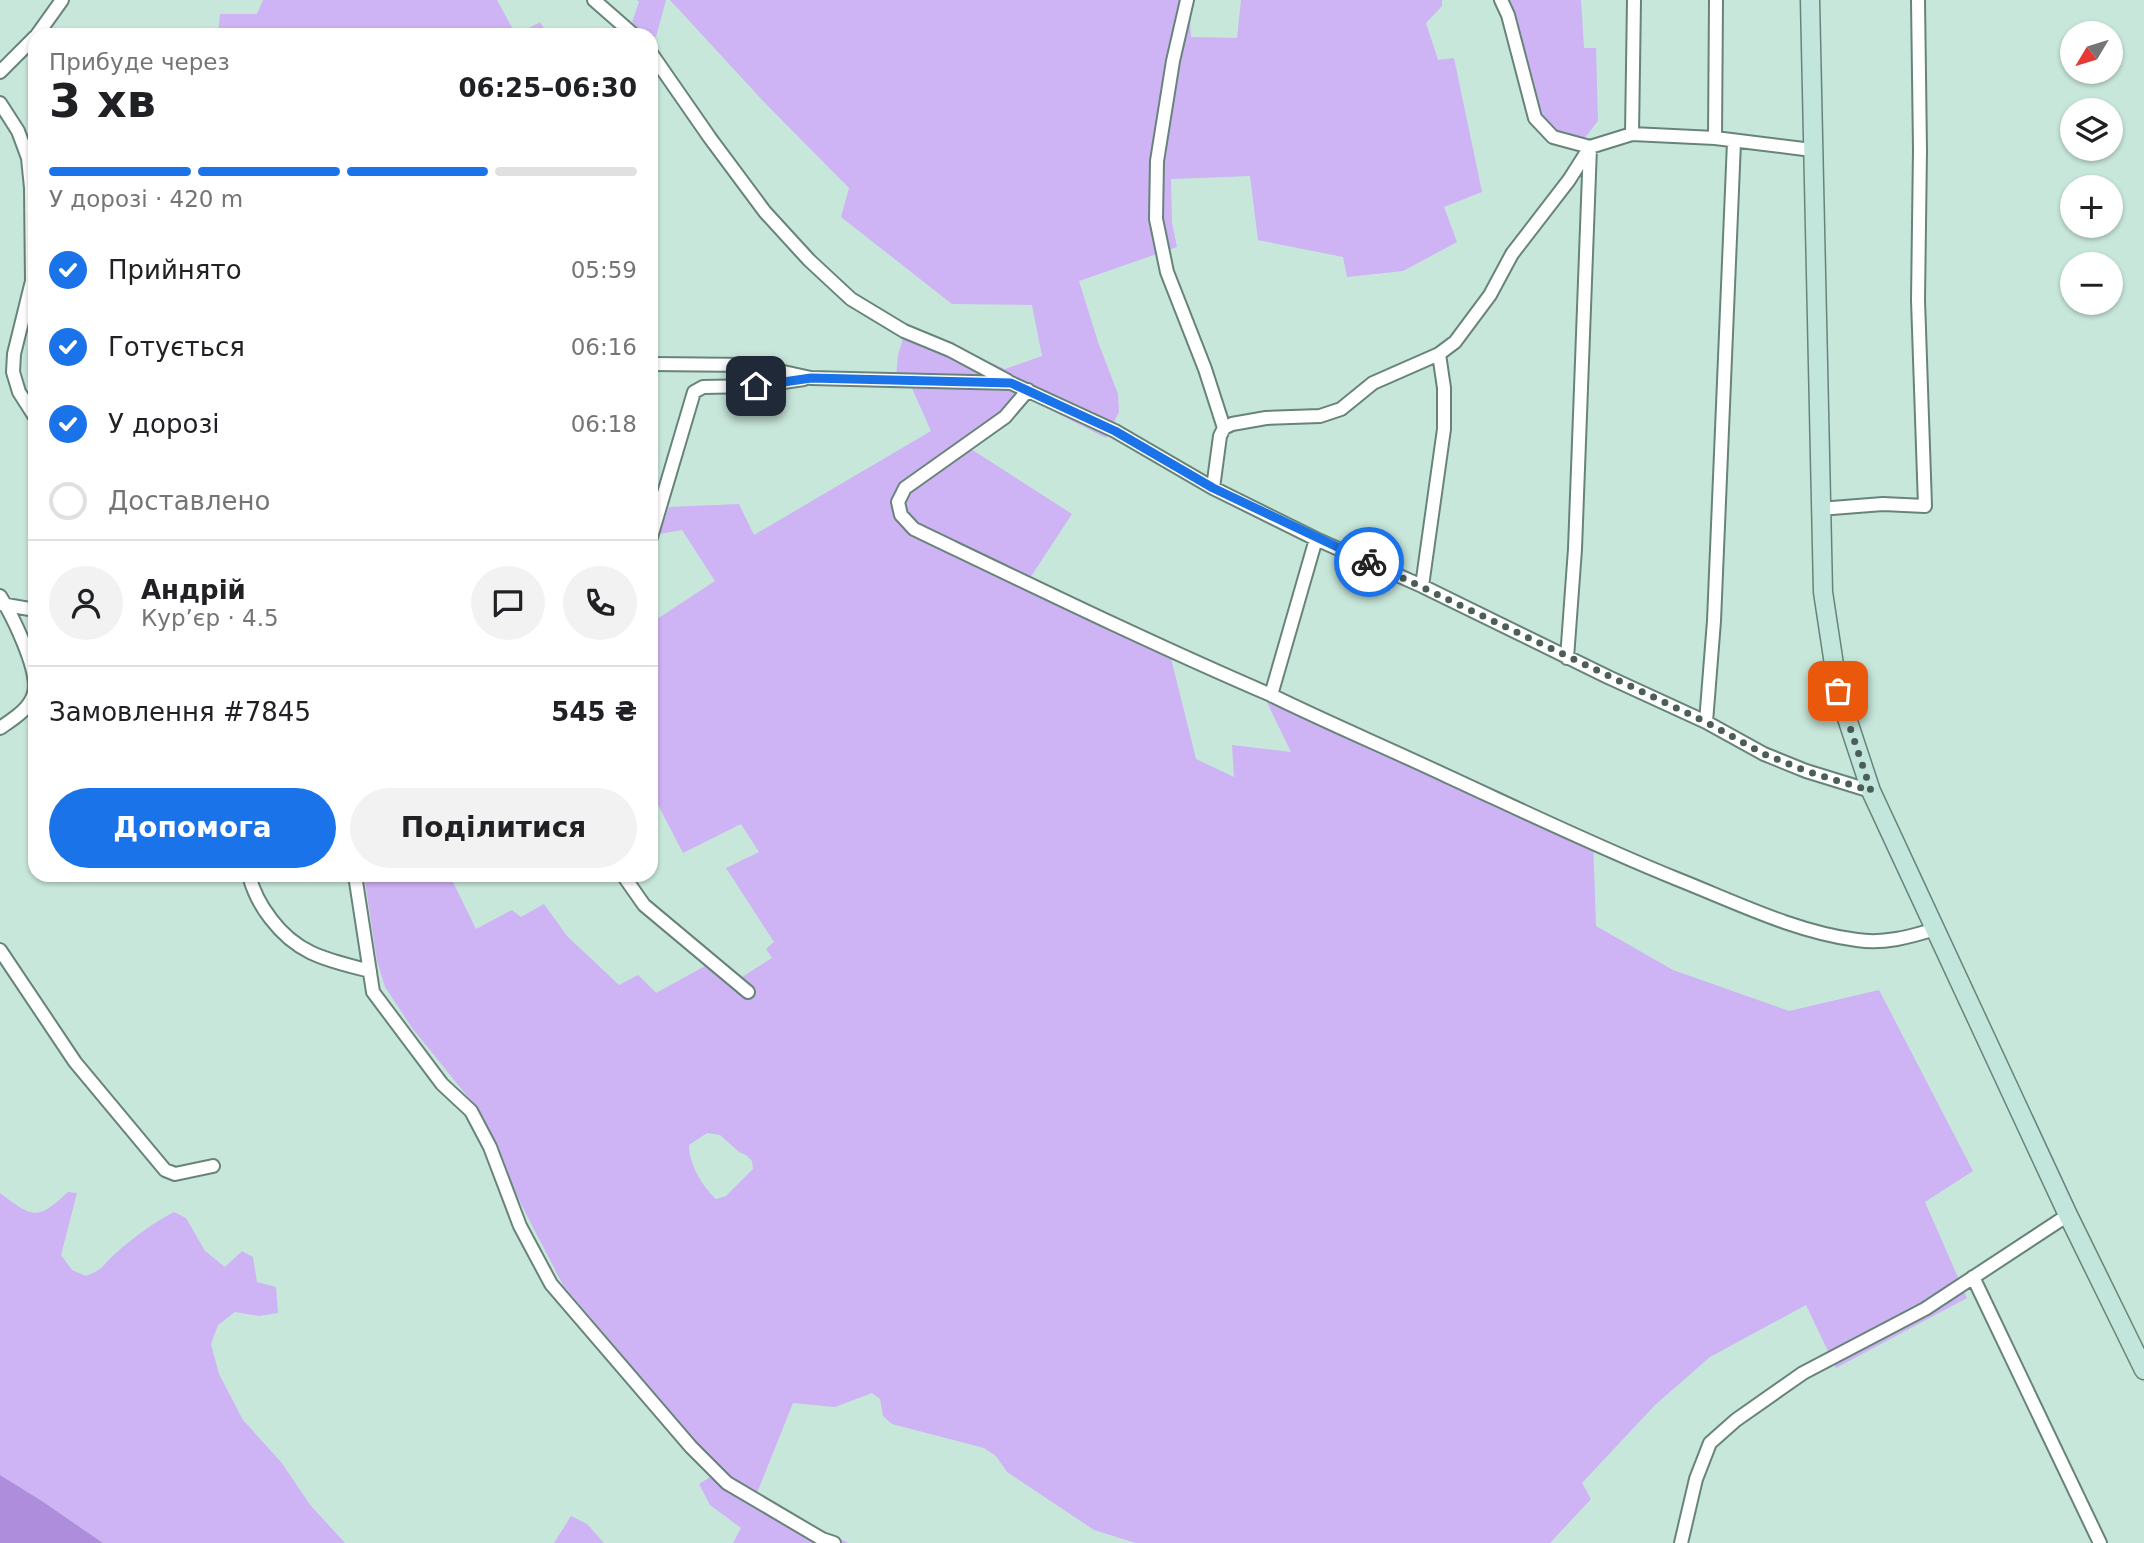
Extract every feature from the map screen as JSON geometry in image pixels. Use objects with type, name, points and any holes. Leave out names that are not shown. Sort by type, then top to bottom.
[{"type":"main road","points":[[1810,0],[1819,509],[1823,592],[1838,691],[1871,791],[2068,1215],[2144,1370]]},
{"type":"street","points":[[42,28],[62,0]]},
{"type":"street","points":[[594,0],[627,28]]},
{"type":"street","points":[[1187,0],[1173,61],[1157,161],[1156,219],[1167,272],[1205,369],[1224,428]]},
{"type":"street","points":[[1501,0],[1508,15],[1535,118],[1553,137],[1590,147],[1632,134],[1715,138],[1812,150]]},
{"type":"street","points":[[1632,134],[1634,0]]},
{"type":"street","points":[[1715,138],[1716,0]]},
{"type":"street","points":[[1819,509],[1883,504],[1925,506],[1918,300],[1918,0]]},
{"type":"street","points":[[0,72],[28,44]]},
{"type":"street","points":[[658,62],[765,212],[809,260],[851,299],[904,331],[950,350],[1011,383],[1115,431],[1213,488],[1316,539],[1422,586],[1706,722],[1764,754],[1806,771],[1871,791]]},
{"type":"street","points":[[0,103],[18,131],[28,158]]},
{"type":"street","points":[[1706,722],[1714,621],[1734,142]]},
{"type":"street","points":[[1213,488],[1220,436],[1224,428],[1266,418],[1320,416],[1341,409],[1373,383],[1439,354],[1455,342],[1490,295],[1512,254],[1569,180],[1590,147]]},
{"type":"street","points":[[1567,657],[1575,549],[1590,147]]},
{"type":"street","points":[[28,297],[14,354],[13,372],[19,392],[28,406]]},
{"type":"street","points":[[1422,586],[1444,429],[1444,388],[1439,354]]},
{"type":"street","points":[[658,364],[751,365],[811,378]]},
{"type":"street","points":[[658,514],[694,393],[703,387],[756,386],[811,378],[1011,383]]},
{"type":"street","points":[[1028,390],[1005,417],[905,488],[898,502],[901,515],[914,529],[1072,606],[1271,695],[1345,732],[1624,858],[1762,914],[1859,941],[1899,940],[1935,929]]},
{"type":"street","points":[[1271,695],[1316,539]]},
{"type":"street","points":[[2,601],[28,608]]},
{"type":"street","points":[[2,601],[28,657]]},
{"type":"street","points":[[0,728],[28,706]]},
{"type":"street","points":[[252,882],[262,908],[285,937],[299,948],[317,957],[370,971]]},
{"type":"street","points":[[356,882],[373,992],[442,1084],[471,1111],[490,1147],[520,1226],[551,1284],[691,1447],[727,1483],[822,1539],[834,1543]]},
{"type":"street","points":[[628,882],[644,905],[748,992]]},
{"type":"street","points":[[0,950],[75,1062],[165,1170],[175,1174],[213,1166]]},
{"type":"street","points":[[1681,1543],[1696,1479],[1710,1443],[1736,1420],[1803,1373],[1925,1309],[2068,1215]]},
{"type":"street","points":[[1973,1277],[2021,1372],[2100,1543]]},
{"type":"shaded area","points":[[263,0],[497,0],[512,28],[219,28],[220,14],[257,14]]},
{"type":"shaded area","points":[[637,0],[666,0],[658,30],[638,28],[632,22],[639,2]]},
{"type":"shaded area","points":[[670,0],[1189,0],[1191,37],[1237,38],[1241,0],[1442,0],[1442,6],[1426,23],[1438,60],[1454,58],[1482,192],[1444,207],[1457,242],[1403,271],[1347,277],[1343,257],[1258,240],[1250,176],[1171,179],[1172,223],[1177,247],[1079,281],[1118,394],[1119,412],[1106,438],[1025,397],[971,449],[1072,514],[1030,578],[1168,646],[1196,759],[1234,777],[1232,745],[1291,752],[1260,688],[1593,839],[1596,926],[1673,970],[1789,1011],[1879,990],[1973,1171],[1925,1202],[1967,1298],[1836,1368],[1806,1305],[1710,1357],[1655,1405],[1582,1483],[1591,1499],[1550,1543],[1136,1543],[1094,1530],[1007,1472],[996,1456],[984,1448],[892,1424],[883,1416],[880,1399],[872,1393],[835,1407],[793,1403],[757,1493],[824,1532],[849,1543],[733,1543],[741,1528],[710,1505],[699,1484],[720,1471],[563,1285],[523,1208],[476,1107],[412,1028],[385,987],[377,961],[365,882],[453,882],[476,929],[512,910],[521,917],[544,904],[567,936],[619,985],[638,975],[656,993],[716,960],[739,979],[772,958],[766,949],[774,942],[726,868],[759,852],[741,824],[683,853],[658,805],[658,618],[715,581],[682,530],[659,534],[669,507],[739,504],[754,535],[931,431],[911,386],[895,386],[898,355],[907,325],[1005,369],[1042,356],[1032,305],[952,304],[841,217],[849,188],[765,103]],"holes":[[[707,1133],[720,1135],[752,1161],[753,1169],[726,1196],[716,1199],[697,1174],[689,1145]]]},
{"type":"shaded area","points":[[1495,0],[1581,0],[1584,48],[1596,48],[1598,121],[1576,149],[1557,145],[1538,129]]},
{"type":"shaded area","points":[[540,22],[544,28],[529,28]]},
{"type":"shaded area","points":[[68,1192],[77,1193],[61,1255],[72,1270],[86,1276],[100,1269],[144,1231],[174,1212],[186,1218],[205,1251],[225,1267],[242,1251],[253,1257],[257,1282],[276,1287],[278,1313],[259,1316],[235,1312],[218,1325],[211,1344],[219,1374],[243,1420],[281,1462],[311,1506],[345,1543],[103,1543],[0,1475],[0,1193],[20,1207],[35,1213],[49,1208]]},
{"type":"shaded area","points":[[0,1475],[42,1501],[103,1543],[0,1543]]},
{"type":"shaded area","points":[[571,1516],[587,1524],[604,1543],[554,1543]]},
{"type":"way so far","points":[[1369,562],[1629,688],[1706,722],[1764,754],[1806,771],[1871,791],[1838,691]]},
{"type":"route","points":[[756,386],[811,378],[1011,383],[1115,431],[1213,488],[1369,562]]}]
